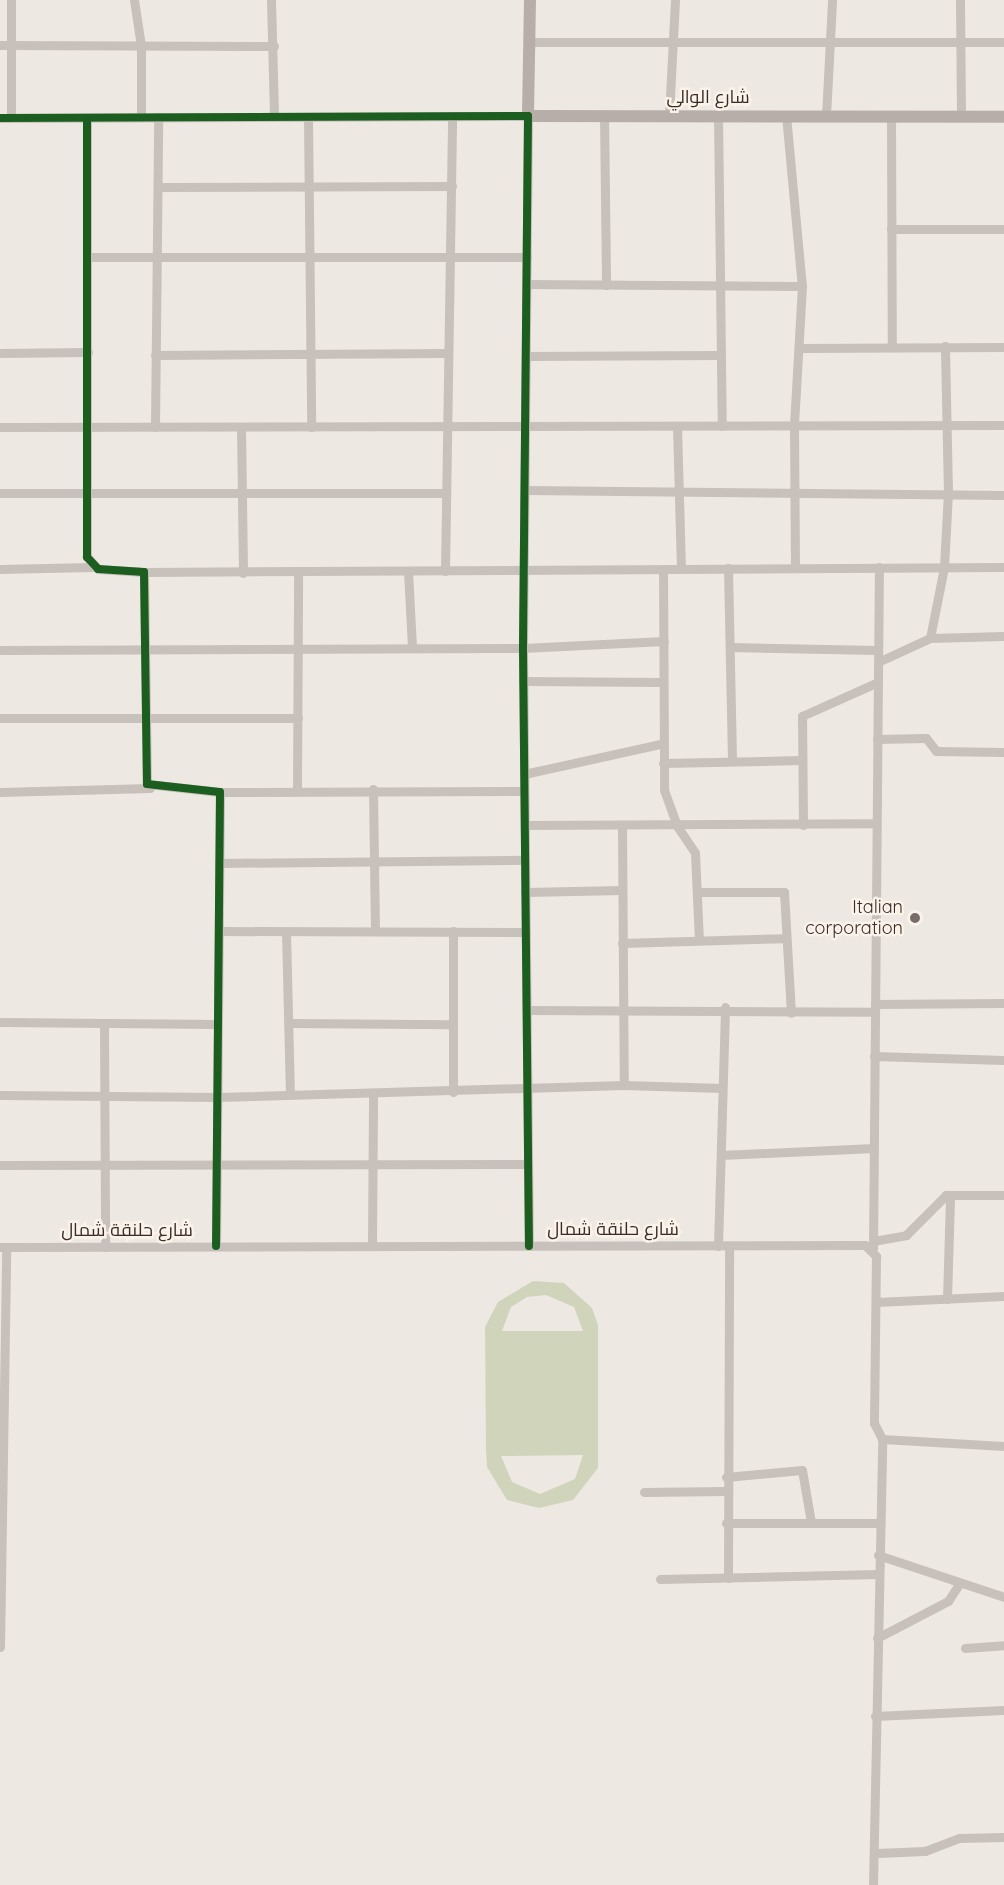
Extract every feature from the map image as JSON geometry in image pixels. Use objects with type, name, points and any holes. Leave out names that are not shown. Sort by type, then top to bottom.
[{"type":"main road","points":[[528,116],[530,0]]},
{"type":"main road","name":"شارع الوالي","points":[[528,116],[1004,117]]},
{"type":"street","points":[[11,0],[11,118]]},
{"type":"street","points":[[134,0],[141,46],[141,117]]},
{"type":"street","points":[[271,0],[274,46],[274,117]]},
{"type":"street","points":[[669,115],[669,39],[675,0]]},
{"type":"street","points":[[826,116],[832,0]]},
{"type":"street","points":[[960,0],[961,117]]},
{"type":"street","points":[[529,42],[669,39],[1004,42]]},
{"type":"street","points":[[0,45],[274,46]]},
{"type":"street","points":[[604,115],[606,285]]},
{"type":"street","points":[[718,115],[722,426]]},
{"type":"street","points":[[786,115],[802,286],[794,425],[795,568]]},
{"type":"street","points":[[445,571],[445,425],[452,257],[452,116]]},
{"type":"street","points":[[0,118],[528,116],[523,681],[529,1246]]},
{"type":"street","points":[[891,116],[892,346]]},
{"type":"street","points":[[155,427],[158,117]]},
{"type":"street","points":[[308,117],[311,427]]},
{"type":"street","points":[[87,118],[87,557],[93,567]]},
{"type":"street","points":[[158,187],[452,186]]},
{"type":"street","points":[[891,229],[1004,229]]},
{"type":"street","points":[[87,257],[527,257]]},
{"type":"street","points":[[527,284],[802,286]]},
{"type":"street","points":[[930,638],[944,567],[948,492],[945,346]]},
{"type":"street","points":[[800,348],[1004,347]]},
{"type":"street","points":[[0,353],[88,352]]},
{"type":"street","points":[[155,355],[448,353]]},
{"type":"street","points":[[527,356],[720,355]]},
{"type":"street","points":[[0,427],[1004,425]]},
{"type":"street","points":[[677,426],[681,569]]},
{"type":"street","points":[[241,427],[243,573]]},
{"type":"street","points":[[525,490],[679,493],[948,492],[1004,495]]},
{"type":"street","points":[[0,493],[445,493]]},
{"type":"street","points":[[0,569],[93,567],[144,572],[298,573],[1004,567]]},
{"type":"street","points":[[873,1885],[877,1853],[875,1716],[882,1439],[874,1423],[876,1302],[873,1245],[874,823],[879,567]]},
{"type":"street","points":[[728,568],[732,761]]},
{"type":"street","points":[[663,569],[664,641],[661,682],[661,744],[664,790],[677,826],[696,853],[699,940]]},
{"type":"street","points":[[408,571],[412,648]]},
{"type":"street","points":[[144,572],[150,788]]},
{"type":"street","points":[[297,791],[298,573]]},
{"type":"street","points":[[878,662],[930,638],[1004,636]]},
{"type":"street","points":[[0,650],[523,648],[664,641]]},
{"type":"street","points":[[730,647],[878,650]]},
{"type":"street","points":[[523,681],[661,682]]},
{"type":"street","points":[[803,825],[802,716],[878,682]]},
{"type":"street","points":[[0,718],[298,718]]},
{"type":"street","points":[[877,739],[926,738],[936,751],[1004,752]]},
{"type":"street","points":[[524,774],[661,744]]},
{"type":"street","points":[[663,763],[801,760]]},
{"type":"street","points":[[0,792],[150,788],[220,792],[373,789],[524,791]]},
{"type":"street","points":[[373,789],[375,931]]},
{"type":"street","points":[[216,1246],[220,792]]},
{"type":"street","points":[[525,825],[677,826],[874,823]]},
{"type":"street","points":[[622,826],[624,1085]]},
{"type":"street","points":[[219,863],[525,860]]},
{"type":"street","points":[[525,892],[622,890]]},
{"type":"street","points":[[699,892],[780,891],[785,896],[791,1013]]},
{"type":"street","points":[[219,931],[526,932]]},
{"type":"street","points":[[453,931],[453,1092]]},
{"type":"street","points":[[286,932],[290,1095]]},
{"type":"street","points":[[622,943],[786,938]]},
{"type":"street","points":[[527,1010],[725,1007],[791,1013],[1004,1003]]},
{"type":"street","points":[[718,1246],[725,1007]]},
{"type":"street","points":[[0,1022],[104,1025],[217,1024]]},
{"type":"street","points":[[289,1023],[452,1024]]},
{"type":"street","points":[[104,1025],[105,1247]]},
{"type":"street","points":[[874,1056],[1004,1060]]},
{"type":"street","points":[[0,1095],[218,1097],[453,1092],[624,1085],[722,1088]]},
{"type":"street","points":[[372,1245],[373,1094]]},
{"type":"street","points":[[721,1155],[874,1148]]},
{"type":"street","points":[[0,1165],[105,1161],[528,1164]]},
{"type":"street","points":[[947,1299],[950,1195],[1004,1195]]},
{"type":"street","name":"شارع حلنقة شمال","points":[[3,1248],[873,1245],[906,1235],[950,1195]]},
{"type":"street","points":[[728,1578],[726,1477],[729,1246]]},
{"type":"street","points":[[0,1647],[3,1248]]},
{"type":"street","points":[[876,1302],[1004,1296]]},
{"type":"street","points":[[882,1439],[1004,1446]]},
{"type":"street","points":[[726,1477],[802,1470],[811,1522]]},
{"type":"street","points":[[644,1492],[726,1491]]},
{"type":"street","points":[[726,1523],[879,1524]]},
{"type":"street","points":[[878,1555],[959,1584],[1004,1597]]},
{"type":"street","points":[[660,1579],[878,1574]]},
{"type":"street","points":[[877,1638],[948,1601],[959,1584]]},
{"type":"street","points":[[965,1648],[1004,1645]]},
{"type":"street","points":[[875,1716],[1004,1710]]},
{"type":"street","points":[[877,1853],[925,1851],[959,1838],[1004,1837]]},
{"type":"green space","points":[[533,1281],[564,1283],[592,1308],[598,1325],[598,1468],[573,1500],[539,1508],[507,1500],[487,1467],[485,1327],[498,1302]],"holes":[[[546,1295],[574,1307],[583,1331],[502,1331],[511,1307],[527,1297]],[[583,1455],[575,1479],[540,1494],[512,1482],[501,1456]]]},
{"type":"cycle path","points":[[0,118],[528,116],[523,648],[529,1246]]},
{"type":"cycle path","points":[[87,118],[87,557],[98,569],[144,572],[147,784],[220,792],[216,1246]]},
{"type":"place","name":"Italian corporation","points":[[915,918]]}]
